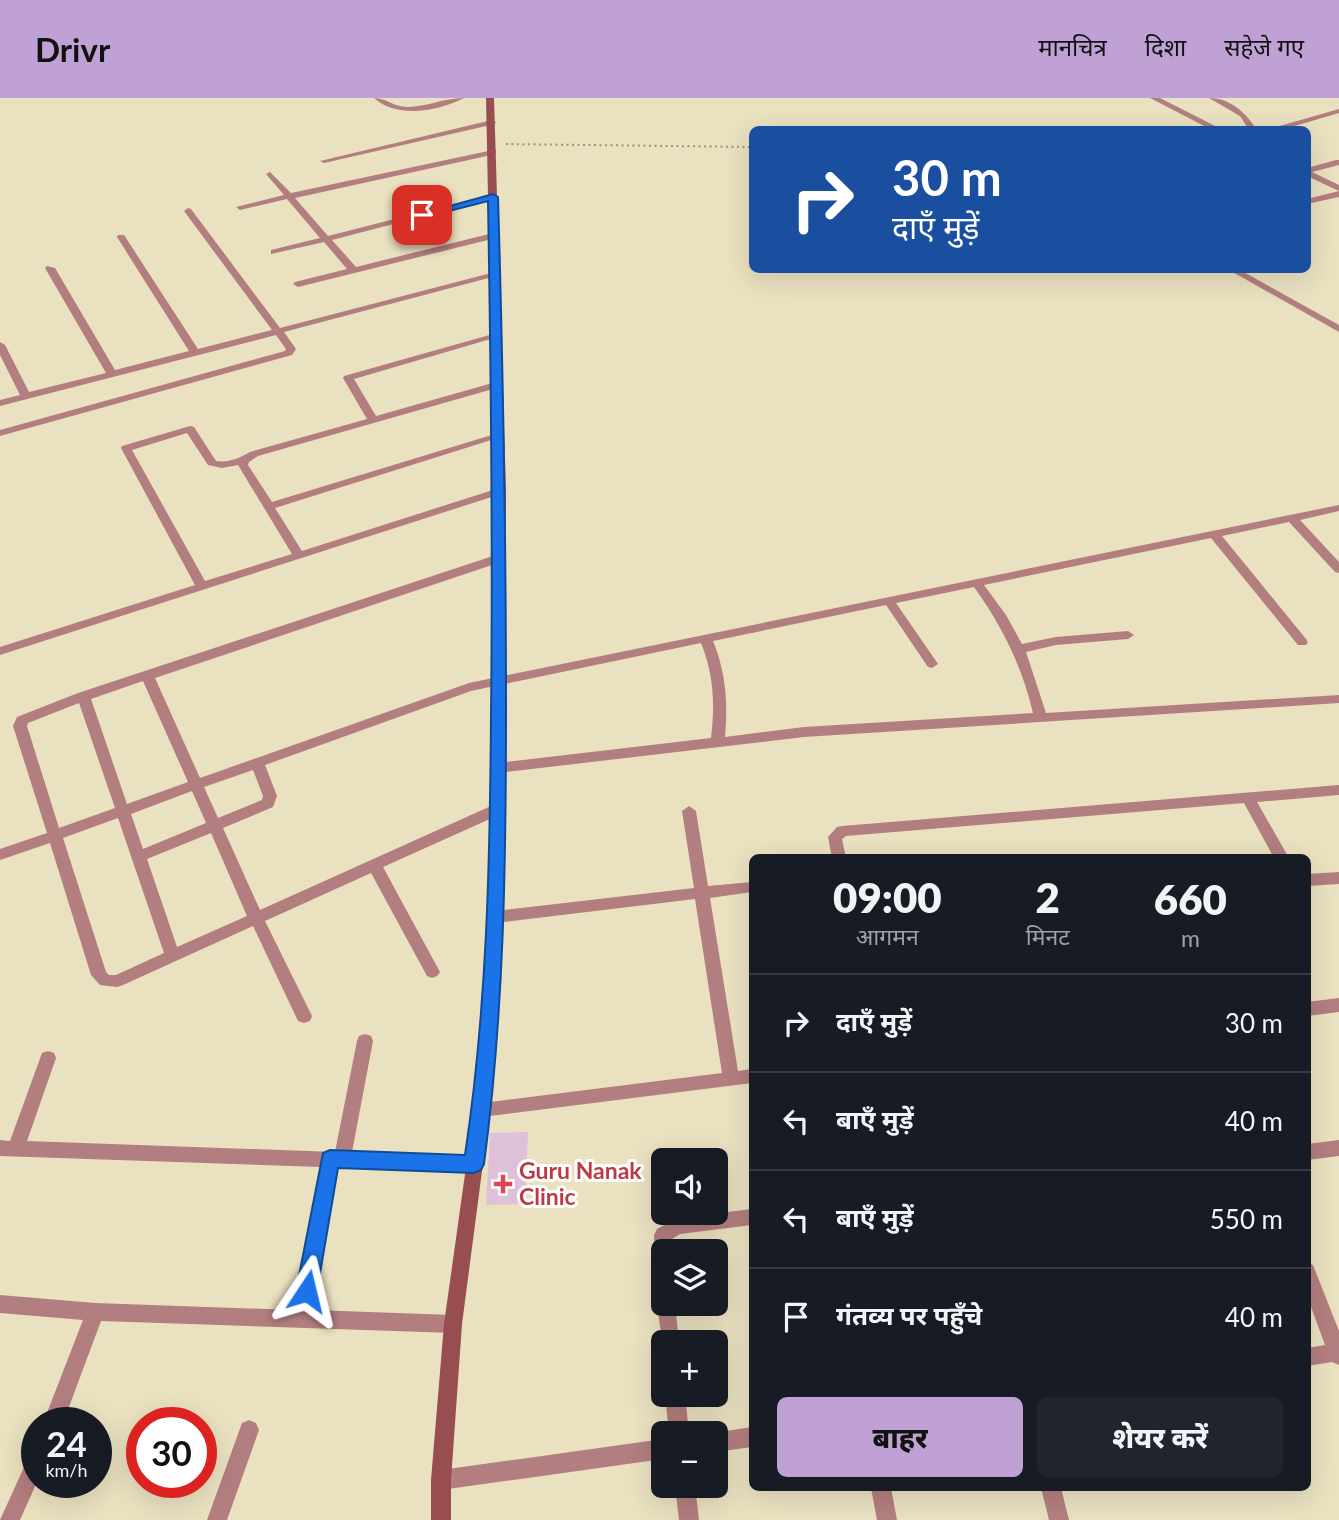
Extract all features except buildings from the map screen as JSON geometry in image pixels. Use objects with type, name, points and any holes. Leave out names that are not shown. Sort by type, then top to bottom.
[{"type":"street","points":[[378,98],[387,106],[400,110],[460,98]]},
{"type":"street","points":[[441,1520],[441,1480],[453,1324],[482,1110],[495,917],[500,491],[490,98]]},
{"type":"street","points":[[1154,98],[1211,126]]},
{"type":"street","points":[[1213,98],[1243,114],[1250,126]]},
{"type":"street","points":[[1285,126],[1339,111]]},
{"type":"street","points":[[324,162],[492,122]]},
{"type":"street","points":[[240,208],[492,148]]},
{"type":"street","points":[[1311,171],[1339,162]]},
{"type":"street","points":[[270,174],[354,271]]},
{"type":"street","points":[[1311,174],[1339,188]]},
{"type":"street","points":[[1311,201],[1339,194]]},
{"type":"street","points":[[274,252],[493,197]]},
{"type":"street","points":[[0,433],[283,356],[291,349],[188,211]]},
{"type":"street","points":[[298,285],[493,236]]},
{"type":"street","points":[[121,237],[195,352]]},
{"type":"street","points":[[50,268],[112,374]]},
{"type":"street","points":[[1239,273],[1339,329]]},
{"type":"street","points":[[0,403],[495,275]]},
{"type":"street","points":[[1325,321],[1339,316]]},
{"type":"street","points":[[373,420],[348,378],[495,336]]},
{"type":"street","points":[[0,345],[26,396]]},
{"type":"street","points":[[202,587],[126,448],[190,429],[212,463],[222,466],[496,385]]},
{"type":"street","points":[[268,507],[499,436]]},
{"type":"street","points":[[244,460],[243,465],[299,556]]},
{"type":"street","points":[[0,651],[500,491]]},
{"type":"street","points":[[0,855],[432,698],[499,680],[1339,508]]},
{"type":"street","points":[[1293,519],[1339,569]]},
{"type":"street","points":[[1215,535],[1302,642]]},
{"type":"street","points":[[496,810],[117,981],[106,981],[99,975],[20,726],[29,715],[83,696],[500,558]]},
{"type":"street","points":[[977,583],[1020,649],[1041,717]]},
{"type":"street","points":[[889,601],[932,664]]},
{"type":"street","points":[[1020,649],[1128,635]]},
{"type":"street","points":[[705,638],[722,688],[718,740]]},
{"type":"street","points":[[147,675],[214,827],[304,1016]]},
{"type":"street","points":[[83,696],[173,956]]},
{"type":"street","points":[[498,768],[718,740],[889,725],[1339,699]]},
{"type":"street","points":[[138,857],[268,803],[270,796],[257,763]]},
{"type":"street","points":[[838,854],[835,837],[836,833],[842,831],[1339,790]]},
{"type":"street","points":[[1248,798],[1280,854]]},
{"type":"street","points":[[689,810],[732,1079]]},
{"type":"street","points":[[374,865],[432,972]]},
{"type":"street","points":[[1311,880],[1339,878]]},
{"type":"street","points":[[495,917],[749,887]]},
{"type":"street","points":[[1311,1008],[1339,1005]]},
{"type":"street","points":[[302,1318],[336,1159],[365,1041]]},
{"type":"street","points":[[48,1058],[8,1148],[474,1164]]},
{"type":"street","points":[[482,1110],[749,1076]]},
{"type":"street","points":[[1311,1152],[1339,1148]]},
{"type":"street","points":[[662,1239],[663,1235],[677,1226],[749,1217]]},
{"type":"street","points":[[1311,1281],[1338,1354],[1311,1357]]},
{"type":"street","points":[[0,1304],[95,1312],[453,1324]]},
{"type":"street","points":[[59,1407],[95,1312]]},
{"type":"street","points":[[217,1520],[249,1430]]},
{"type":"street","points":[[728,1440],[749,1437]]},
{"type":"street","points":[[441,1480],[651,1451]]},
{"type":"street","points":[[882,1491],[887,1520]]},
{"type":"street","points":[[1052,1491],[1059,1520]]},
{"type":"street","points":[[9,1520],[21,1495]]},
{"type":"street","points":[[686,1498],[689,1520]]},
{"type":"path","points":[[492,148],[749,147]]},
{"type":"place","name":"Guru Nanak Clinic","points":[[503,1184]]},
{"type":"route","points":[[307,1291],[330,1159],[474,1164],[482,1110],[495,917],[498,768],[500,491],[493,197],[422,215]]}]
